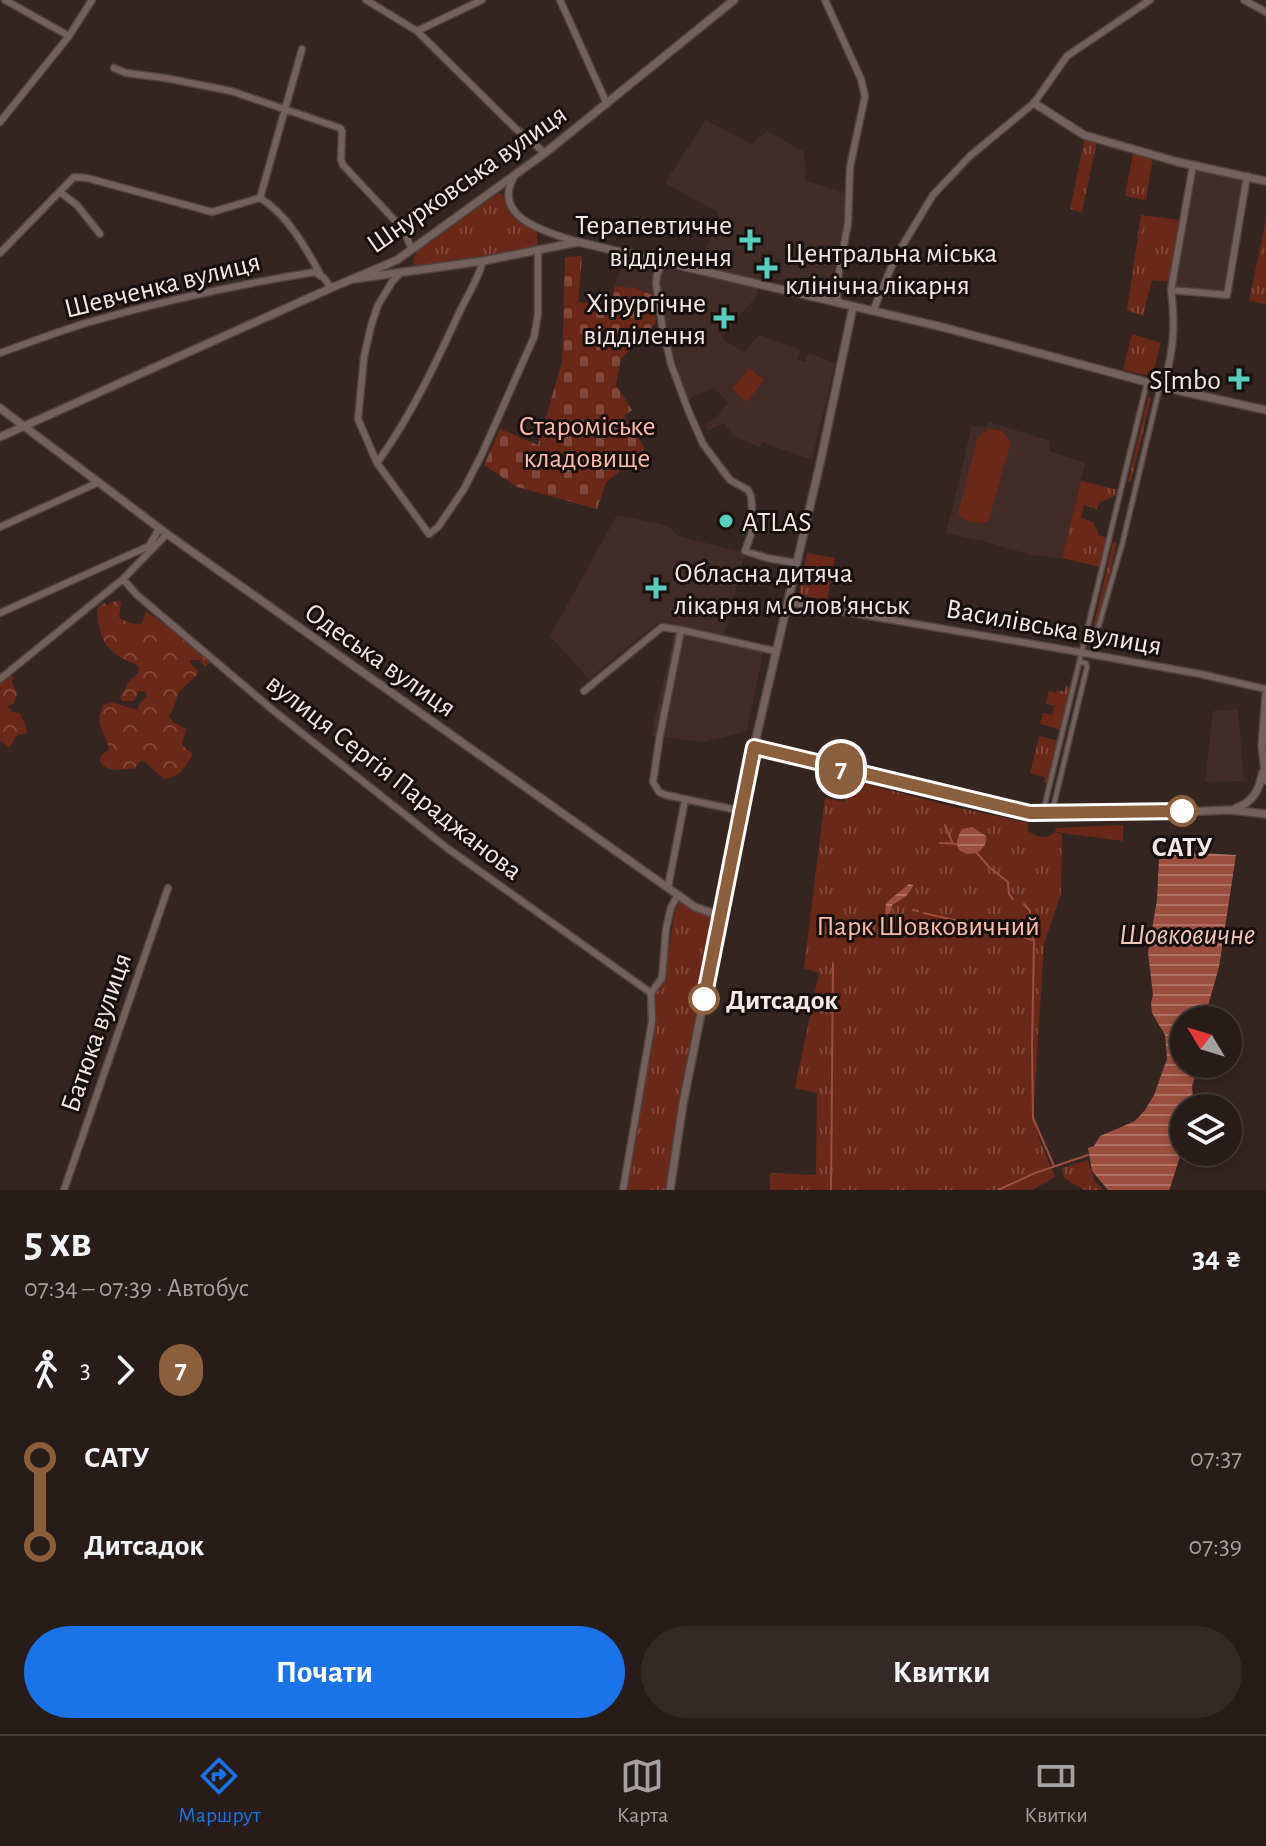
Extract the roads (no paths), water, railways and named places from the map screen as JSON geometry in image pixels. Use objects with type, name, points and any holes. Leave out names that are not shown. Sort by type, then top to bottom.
[{"type":"street","points":[[5,0],[69,36]]},
{"type":"street","points":[[0,122],[69,36],[92,0]]},
{"type":"street","points":[[366,0],[417,31],[515,128],[545,153]]},
{"type":"street","points":[[417,31],[482,0]]},
{"type":"street","points":[[560,0],[607,104]]},
{"type":"street","name":"Шнурковська вулиця","points":[[0,437],[397,260],[545,153],[734,0]]},
{"type":"street","points":[[825,0],[861,79],[865,96],[850,167],[848,223],[836,289],[838,303]]},
{"type":"street","points":[[873,311],[896,256],[933,195],[970,156],[1034,103],[1067,56],[1150,0]]},
{"type":"street","points":[[1244,0],[1266,12]]},
{"type":"street","points":[[260,198],[302,49]]},
{"type":"street","points":[[114,68],[126,73],[231,91],[340,128],[343,165],[400,226],[411,248],[414,248]]},
{"type":"street","points":[[0,103],[9,110]]},
{"type":"street","points":[[1034,103],[1084,135],[1266,181]]},
{"type":"street","points":[[1093,646],[1173,349],[1175,320],[1171,290],[1193,165]]},
{"type":"street","points":[[515,176],[509,194],[519,216],[528,224],[578,242],[942,327],[1162,386],[1266,410]]},
{"type":"street","points":[[1171,290],[1227,295],[1247,176]]},
{"type":"street","points":[[0,253],[74,177],[87,178],[212,212],[260,198],[270,204],[305,246],[331,288]]},
{"type":"street","points":[[61,193],[77,205],[100,234]]},
{"type":"street","points":[[354,279],[483,261],[578,242]]},
{"type":"street","points":[[401,271],[378,305],[364,357],[358,419],[377,463],[429,534],[438,527],[464,489],[534,337],[538,314],[538,251]]},
{"type":"street","points":[[377,463],[393,442],[440,353],[465,299],[478,280],[483,261]]},
{"type":"street","points":[[663,261],[656,283],[671,364],[703,444],[730,480],[744,487],[753,503],[751,534],[745,551],[796,563]]},
{"type":"street","name":"Шевченка вулиця","points":[[0,353],[91,322],[186,296],[256,281],[315,272],[320,274]]},
{"type":"street","points":[[670,1190],[683,1104],[754,747],[853,307]]},
{"type":"street","points":[[1043,811],[1147,382]]},
{"type":"street","name":"Одеська вулиця","points":[[0,408],[159,529],[354,668],[695,907],[721,916]]},
{"type":"street","points":[[0,527],[97,483]]},
{"type":"street","points":[[0,613],[149,546],[159,529]]},
{"type":"street","points":[[0,679],[123,579],[167,534]]},
{"type":"street","name":"вулиця Сергія Параджанова","points":[[123,579],[137,595],[274,711],[447,848],[651,993]]},
{"type":"street","name":"Василівська вулиця","points":[[787,602],[1081,653],[1266,692]]},
{"type":"street","points":[[584,691],[662,627],[775,651]]},
{"type":"street","points":[[681,630],[653,782],[659,792],[741,811]]},
{"type":"street","points":[[1043,811],[1054,803],[1082,688],[1087,664],[1079,662]]},
{"type":"street","points":[[1073,686],[1082,688]]},
{"type":"street","points":[[1266,692],[1262,746],[1266,780]]},
{"type":"street","points":[[1065,719],[1073,721]]},
{"type":"street","points":[[754,747],[1030,813],[1230,810],[1266,814]]},
{"type":"street","points":[[1056,754],[1065,756]]},
{"type":"street","points":[[1230,810],[1252,800],[1264,767]]},
{"type":"street","points":[[1045,800],[1050,798],[1054,803]]},
{"type":"street","points":[[668,887],[685,800]]},
{"type":"street","name":"Батюка вулиця","points":[[64,1190],[168,888]]},
{"type":"street","points":[[623,1190],[652,1021],[651,993],[662,978],[666,929],[671,907],[678,895]]},
{"type":"water","points":[[972,827],[986,836],[986,841],[977,853],[968,854],[960,851],[957,840],[962,829]]},
{"type":"water","name":"Шовковичне","points":[[1163,851],[1236,855],[1219,967],[1208,1006],[1170,1006],[1170,1078],[1195,1078],[1193,1094],[1170,1094],[1170,1166],[1177,1166],[1170,1188],[1108,1190],[1092,1171],[1088,1148],[1094,1146],[1100,1136],[1135,1121],[1145,1110],[1167,1059],[1165,1035],[1152,1013],[1148,952],[1157,900],[1159,857]]},
{"type":"water","points":[[909,884],[913,885],[910,892],[892,905],[890,914],[885,914],[886,903]]},
{"type":"waterway","points":[[945,825],[953,844]]},
{"type":"waterway","points":[[940,843],[958,844]]},
{"type":"waterway","points":[[976,852],[1008,882],[1009,894],[1013,899]]},
{"type":"waterway","points":[[1024,904],[1030,911],[1029,923],[1034,941],[1033,1118],[1054,1166]]},
{"type":"waterway","points":[[913,910],[918,911]]},
{"type":"waterway","points":[[924,913],[1002,931]]},
{"type":"waterway","points":[[1015,934],[1032,940]]},
{"type":"waterway","points":[[831,1190],[833,963]]},
{"type":"waterway","points":[[998,1190],[1035,1173],[1088,1155]]},
{"type":"place","name":"Терапевтичне відділення","points":[[750,240]]},
{"type":"place","name":"Центральна міська клінічна лікарня","points":[[767,268]]},
{"type":"place","name":"Хірургічне відділення","points":[[724,318]]},
{"type":"place","name":"S[mbo","points":[[1239,379]]},
{"type":"place","name":"ATLAS","points":[[726,521]]},
{"type":"place","name":"Обласна дитяча лікарня м.Слов'янськ","points":[[656,588]]},
{"type":"place","name":"САТУ","points":[[1182,811]]},
{"type":"place","name":"Дитсадок","points":[[704,999]]},
{"type":"park label","name":"Староміське кладовище","points":[[587,441]]},
{"type":"park label","name":"Парк Шовковичний","points":[[928,925]]}]
